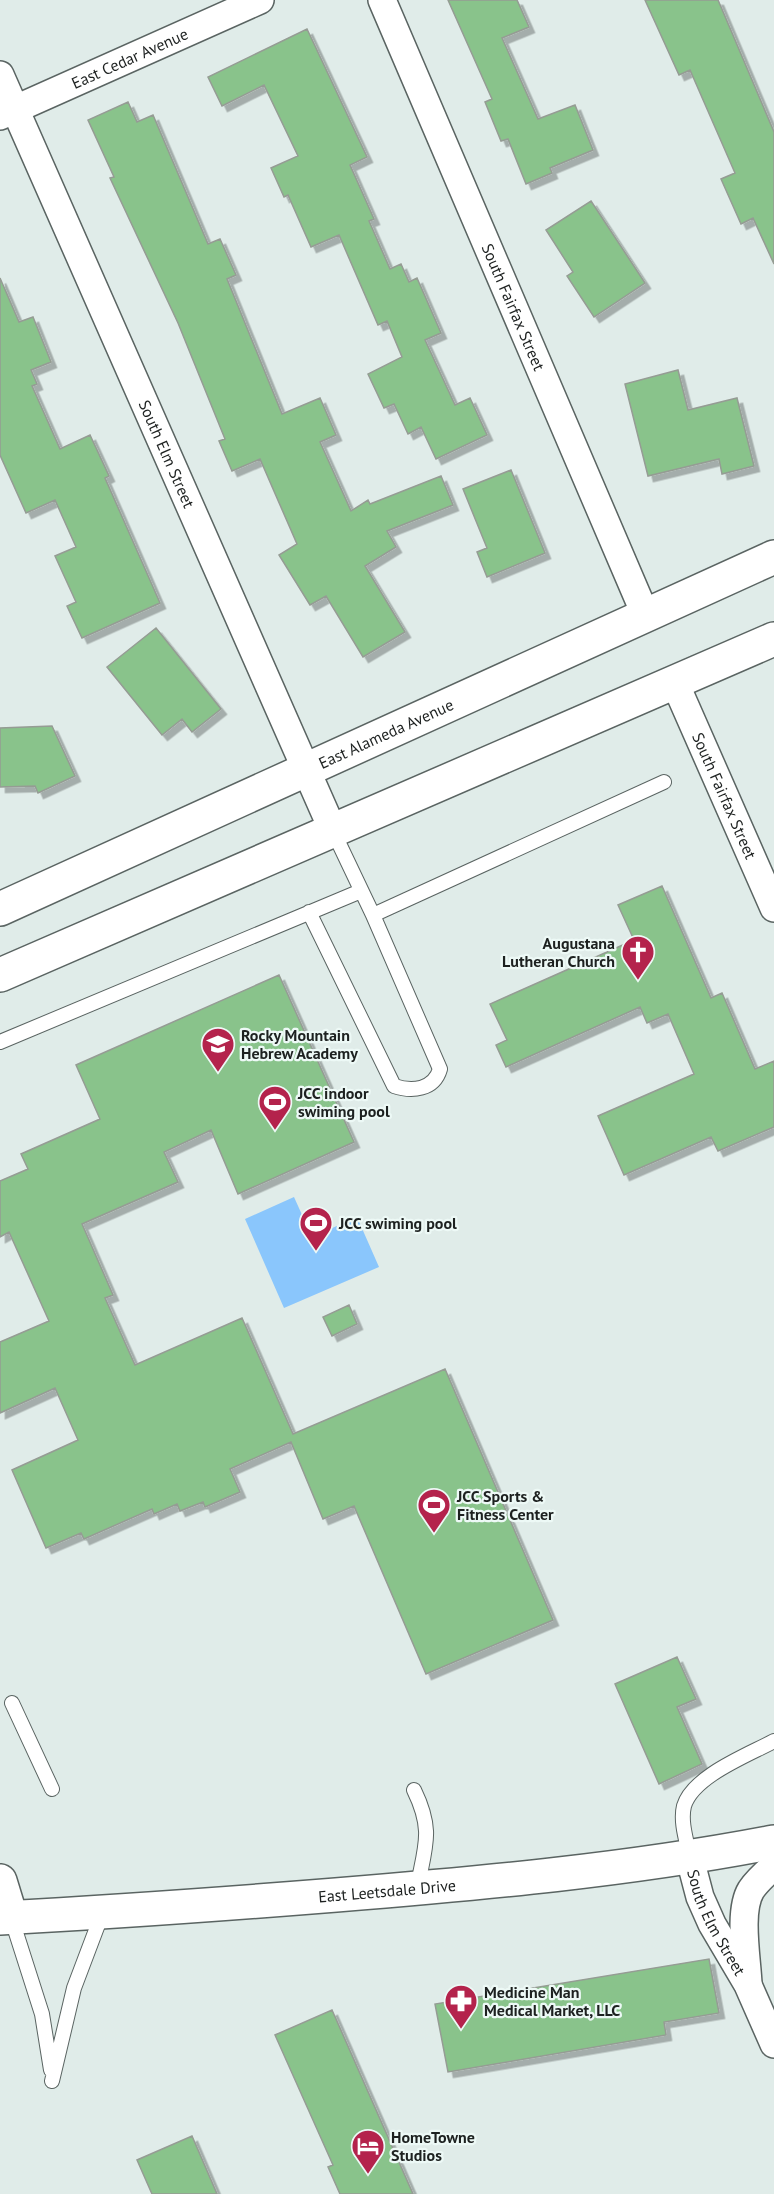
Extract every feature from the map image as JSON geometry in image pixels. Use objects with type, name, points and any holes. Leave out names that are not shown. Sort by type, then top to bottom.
[{"type":"main road","name":"East Alameda Avenue","points":[[0,909],[774,557]]},
{"type":"main road","points":[[0,975],[334,832],[774,639]]},
{"type":"main road","name":"East Leetsdale Drive","points":[[6,1918],[102,1914],[558,1876],[690,1858],[774,1842]]},
{"type":"main road","points":[[0,1881],[6,1918]]},
{"type":"street","name":"East Cedar Avenue","points":[[8,113],[260,0]]},
{"type":"street","name":"South Fairfax Street","points":[[382,0],[645,614]]},
{"type":"street","name":"South Elm Street","points":[[0,75],[8,113],[334,832]]},
{"type":"street","name":"South Fairfax Street","points":[[675,683],[774,908]]},
{"type":"street","name":"South Elm Street","points":[[690,1858],[700,1897],[712,1924],[748,1985],[774,2044]]},
{"type":"street","name":"South Elm Street","points":[[748,1985],[744,1917],[746,1902],[751,1890],[774,1866]]},
{"type":"lane","points":[[373,915],[664,782]]},
{"type":"lane","points":[[309,912],[394,1086],[408,1091],[428,1086],[438,1078],[441,1069],[334,832]]},
{"type":"lane","points":[[0,1042],[361,891]]},
{"type":"lane","points":[[12,1703],[52,1789]]},
{"type":"lane","points":[[690,1858],[683,1821],[684,1806],[693,1788],[710,1776],[774,1741]]},
{"type":"lane","points":[[414,1790],[422,1808],[428,1832],[417,1889]]},
{"type":"lane","points":[[6,1918],[42,2014],[52,2081],[72,1995],[102,1914]]},
{"type":"water","name":"JCC swiming pool","points":[[294,1197],[312,1237],[357,1217],[379,1267],[284,1308],[245,1219]]},
{"type":"building","points":[[448,0],[517,0],[529,27],[502,38],[538,119],[575,105],[593,150],[550,168],[552,173],[526,184],[508,139],[501,141],[485,102],[492,99]]},
{"type":"building","points":[[645,0],[718,0],[774,132],[774,264],[753,218],[741,224],[721,179],[735,173],[690,70],[679,75]]},
{"type":"building","points":[[307,29],[367,157],[350,165],[374,219],[369,221],[390,269],[401,264],[409,282],[417,278],[441,333],[425,340],[455,405],[470,398],[487,435],[436,459],[421,427],[408,434],[394,404],[384,408],[368,374],[402,357],[387,321],[378,325],[339,235],[311,247],[288,195],[284,197],[271,168],[298,156],[264,85],[222,106],[208,77]]},
{"type":"building","points":[[128,102],[137,122],[153,115],[208,244],[220,239],[236,275],[227,279],[282,414],[320,398],[336,435],[320,442],[351,511],[368,500],[370,504],[441,476],[453,505],[387,531],[396,547],[365,566],[405,632],[363,657],[326,596],[310,605],[279,555],[297,544],[260,459],[232,471],[219,441],[225,439],[178,323],[110,178],[114,177],[88,120]]},
{"type":"building","points":[[591,201],[645,283],[594,317],[567,276],[573,272],[546,230]]},
{"type":"building","points":[[0,278],[19,322],[33,317],[51,362],[31,370],[37,384],[32,386],[60,449],[90,435],[109,476],[105,478],[160,603],[82,638],[67,606],[76,602],[55,556],[76,547],[55,500],[26,513],[0,455]]},
{"type":"building","points":[[678,370],[688,410],[737,398],[754,466],[722,474],[719,459],[648,476],[625,384]]},
{"type":"building","points":[[511,470],[545,553],[487,577],[477,552],[487,548],[463,489]]},
{"type":"building","points":[[156,628],[221,709],[192,732],[182,719],[162,735],[107,667]]},
{"type":"building","points":[[52,726],[75,776],[38,793],[35,786],[0,787],[0,728]]},
{"type":"building","points":[[662,886],[711,998],[722,993],[755,1069],[774,1061],[774,1127],[718,1151],[711,1137],[624,1175],[598,1116],[694,1074],[668,1014],[647,1023],[640,1007],[506,1067],[496,1045],[507,1040],[490,1004],[634,940],[618,905]]},
{"type":"building","points":[[279,975],[354,1142],[238,1194],[211,1130],[164,1152],[178,1182],[82,1224],[113,1295],[105,1298],[135,1365],[242,1318],[293,1434],[445,1369],[553,1620],[426,1674],[354,1506],[323,1519],[291,1442],[230,1469],[240,1492],[205,1507],[203,1502],[180,1511],[177,1504],[154,1514],[152,1509],[84,1539],[81,1533],[46,1548],[12,1470],[78,1440],[55,1388],[0,1413],[0,1342],[49,1321],[9,1232],[0,1237],[0,1181],[28,1169],[21,1154],[100,1119],[76,1065]]},
{"type":"building","points":[[349,1305],[357,1324],[332,1336],[323,1317]]},
{"type":"building","points":[[677,1657],[696,1699],[677,1707],[702,1764],[659,1784],[615,1684]]},
{"type":"building","points":[[709,1959],[719,2013],[664,2022],[666,2035],[448,2072],[435,2004]]},
{"type":"building","points":[[332,2010],[413,2194],[340,2194],[328,2167],[333,2165],[275,2035]]},
{"type":"building","points":[[192,2136],[217,2194],[152,2194],[137,2160]]},
{"type":"place","name":"Augustana Lutheran Church","points":[[638,981]]},
{"type":"place","name":"Rocky Mountain Hebrew Academy","points":[[218,1073]]},
{"type":"place","name":"JCC indoor swiming pool","points":[[275,1131]]},
{"type":"place","name":"JCC swiming pool","points":[[316,1252]]},
{"type":"place","name":"JCC Sports & Fitness Center","points":[[434,1534]]},
{"type":"place","name":"Medicine Man Medical Market, LLC","points":[[461,2030]]},
{"type":"place","name":"HomeTowne Studios","points":[[368,2175]]}]
